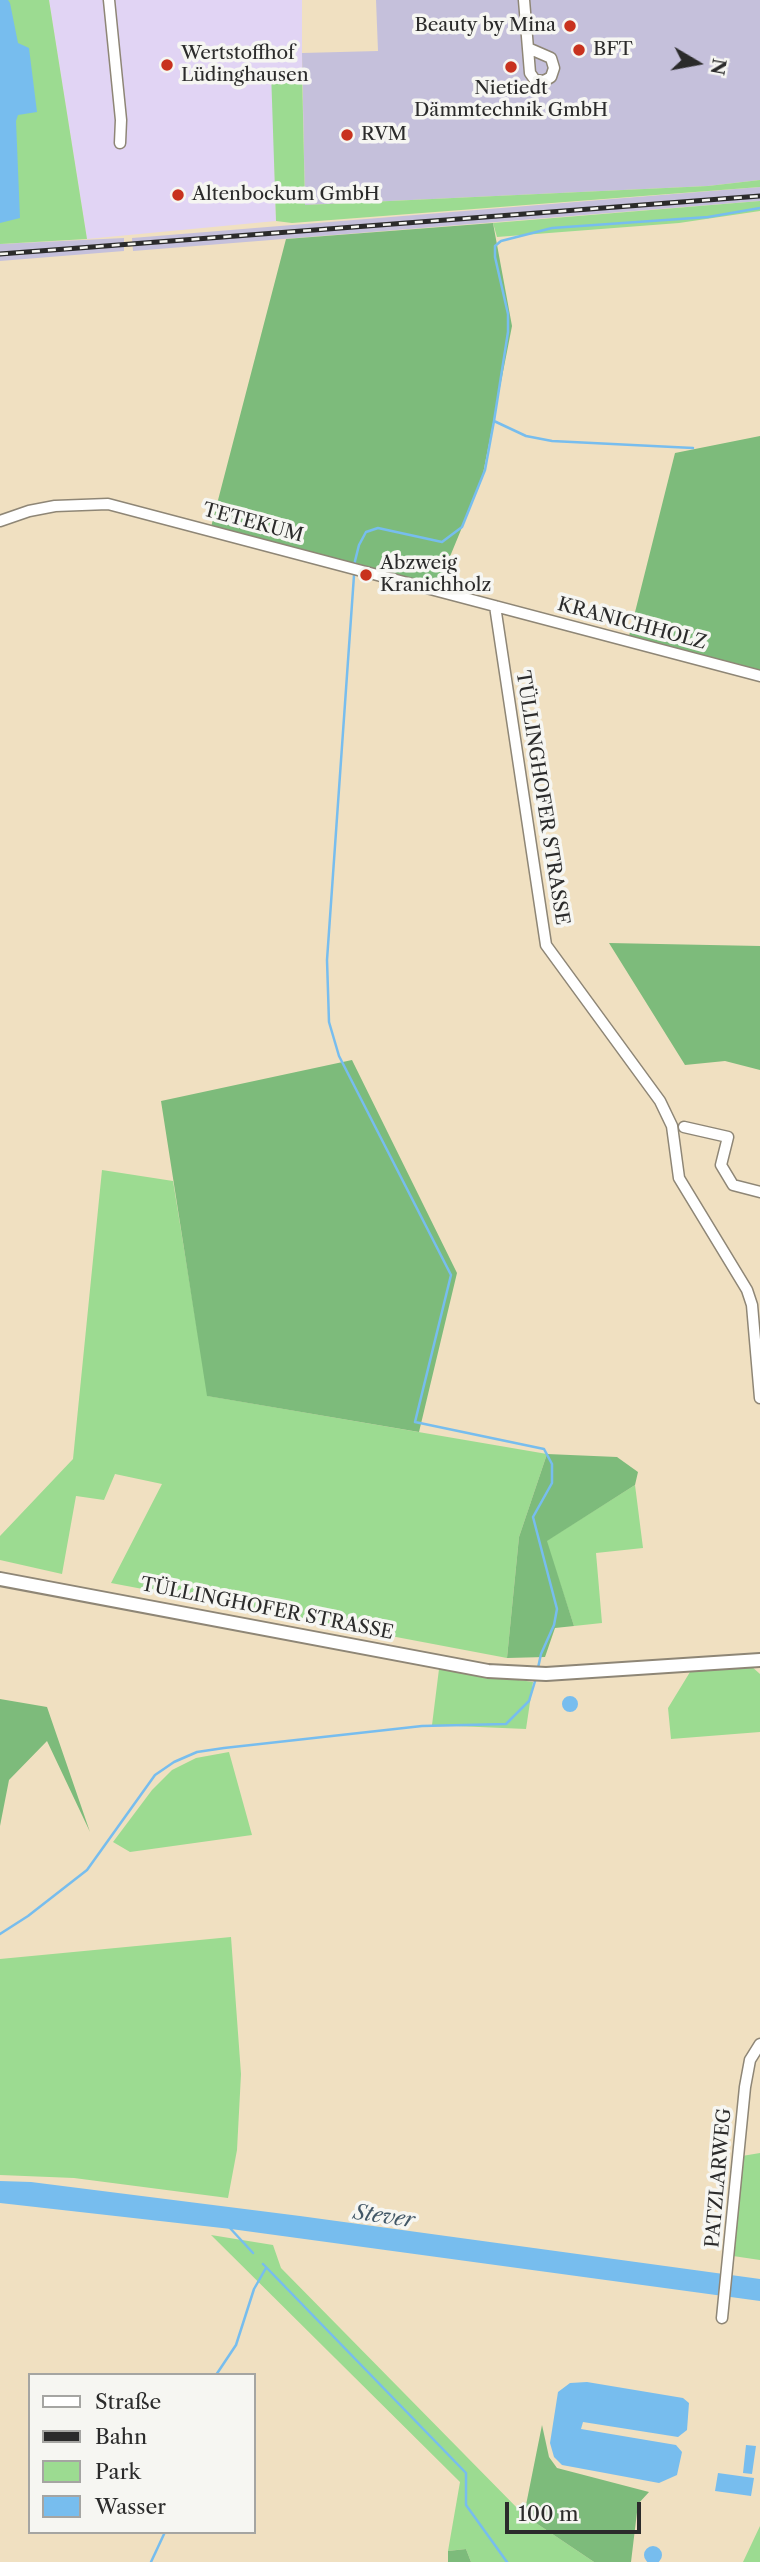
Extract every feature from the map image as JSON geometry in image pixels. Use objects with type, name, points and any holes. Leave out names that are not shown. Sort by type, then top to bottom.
[{"type":"main road","name":"TÜLLINGHOFER STRASSE","points":[[0,1579],[488,1671],[546,1674],[760,1660]]},
{"type":"street","points":[[109,0],[121,120],[120,143]]},
{"type":"street","points":[[524,0],[528,48]]},
{"type":"street","name":"TETEKUM","points":[[0,521],[55,506],[108,504],[495,606]]},
{"type":"street","name":"KRANICHHOLZ","points":[[495,606],[760,676]]},
{"type":"street","name":"TÜLLINGHOFER STRASSE","points":[[495,606],[546,946],[660,1101],[672,1126],[679,1178],[747,1290],[752,1305],[760,1398]]},
{"type":"street","points":[[684,1127],[728,1137],[721,1165],[733,1185],[760,1192]]},
{"type":"street","name":"PATZLARWEG","points":[[722,2314],[745,2087],[750,2060],[760,2044]]},
{"type":"shaded area","points":[[49,0],[302,0],[302,70],[272,71],[276,221],[87,239]]},
{"type":"shaded area","points":[[376,0],[760,0],[760,180],[708,186],[305,205],[302,53],[378,51]]},
{"type":"shaded area","points":[[760,187],[760,201],[133,251],[132,238]]},
{"type":"shaded area","points":[[124,238],[124,251],[0,261],[0,244]]},
{"type":"green space","points":[[0,0],[49,0],[87,239],[0,244]]},
{"type":"green space","points":[[302,70],[305,205],[708,186],[760,180],[760,187],[292,223],[276,221],[271,71]]},
{"type":"green space","points":[[760,201],[760,211],[679,223],[497,237],[493,223]]},
{"type":"green space","points":[[493,223],[512,326],[482,479],[437,588],[211,527],[286,239]]},
{"type":"green space","points":[[760,436],[760,674],[628,640],[675,453]]},
{"type":"green space","points":[[609,943],[760,946],[760,1070],[725,1061],[685,1065]]},
{"type":"green space","points":[[352,1060],[457,1273],[419,1432],[207,1396],[161,1101]]},
{"type":"green space","points":[[102,1170],[173,1181],[208,1396],[547,1454],[519,1537],[507,1658],[111,1583],[162,1484],[115,1474],[104,1500],[76,1496],[62,1574],[0,1560],[0,1536],[73,1459]]},
{"type":"green space","points":[[547,1454],[617,1457],[638,1472],[635,1485],[547,1541],[574,1626],[555,1628],[545,1657],[507,1658],[519,1537]]},
{"type":"green space","points":[[635,1485],[643,1548],[596,1553],[602,1623],[574,1626],[546,1541]]},
{"type":"green space","points":[[751,1666],[760,1674],[760,1732],[671,1739],[668,1708],[690,1672]]},
{"type":"green space","points":[[439,1669],[533,1682],[526,1729],[432,1725]]},
{"type":"green space","points":[[0,1699],[47,1707],[90,1832],[47,1741],[9,1780],[0,1826]]},
{"type":"green space","points":[[229,1752],[252,1835],[130,1852],[113,1842],[152,1790],[172,1770],[196,1758]]},
{"type":"green space","points":[[231,1937],[241,2074],[237,2150],[228,2198],[74,2178],[0,2175],[0,1959]]},
{"type":"green space","points":[[760,2153],[760,2260],[733,2256],[742,2156]]},
{"type":"green space","points":[[211,2235],[273,2245],[281,2268],[524,2515],[594,2562],[471,2562],[466,2549],[448,2551],[460,2482]]},
{"type":"green space","points":[[542,2425],[549,2457],[557,2468],[649,2492],[638,2504],[631,2562],[594,2562],[524,2515]]},
{"type":"green space","points":[[760,2526],[760,2562],[743,2562]]},
{"type":"green space","points":[[466,2549],[471,2562],[448,2562],[448,2551]]},
{"type":"water","points":[[0,0],[8,0],[10,3],[18,43],[29,48],[37,112],[18,115],[16,121],[20,218],[0,223]]},
{"type":"water","points":[[570,1696],[578,1704],[570,1712],[562,1704]]},
{"type":"water","points":[[0,2181],[31,2182],[300,2216],[760,2279],[760,2301],[231,2229],[0,2203]]},
{"type":"water","points":[[587,2382],[683,2398],[689,2403],[687,2430],[678,2437],[583,2422],[581,2429],[676,2445],[682,2452],[677,2475],[659,2483],[562,2465],[554,2457],[550,2443],[558,2392],[570,2383]]},
{"type":"water","points":[[746,2445],[756,2446],[752,2474],[743,2473]]},
{"type":"water","points":[[718,2473],[754,2478],[751,2496],[715,2491]]},
{"type":"water","points":[[653,2546],[661,2552],[661,2558],[656,2563],[647,2561],[644,2555],[647,2549]]},
{"type":"waterway","points":[[494,421],[508,332],[508,314],[495,257],[495,246],[501,241],[552,228],[708,217],[760,208]]},
{"type":"waterway","points":[[538,1668],[557,1609],[533,1517],[552,1483],[552,1464],[544,1449],[415,1422],[451,1275],[339,1056],[329,1022],[327,960],[355,561],[366,532],[378,528],[442,542],[462,527],[485,470],[494,421],[526,436],[552,441],[693,448]]},
{"type":"waterway","points":[[0,1934],[87,1870],[155,1775],[174,1762],[197,1752],[224,1748],[422,1726],[506,1724],[529,1701],[536,1678]]},
{"type":"waterway","points":[[229,2227],[253,2253]]},
{"type":"waterway","points":[[263,2264],[466,2473],[466,2505],[507,2562]]},
{"type":"waterway","points":[[217,2373],[236,2345],[254,2289],[266,2268]]},
{"type":"waterway","points":[[151,2562],[164,2534]]},
{"type":"railway","points":[[0,254],[760,196]]},
{"type":"place","name":"Beauty by Mina","points":[[570,26]]},
{"type":"place","name":"BFT","points":[[579,50]]},
{"type":"place","name":"Wertstoffhof Lüdinghausen","points":[[167,65]]},
{"type":"place","name":"Nietiedt Dämmtechnik GmbH","points":[[511,67]]},
{"type":"place","name":"RVM","points":[[347,135]]},
{"type":"place","name":"Altenbockum GmbH","points":[[178,195]]},
{"type":"place","name":"Abzweig Kranichholz","points":[[366,575]]},
{"type":"water label","name":"Stever","points":[[384,2217]]}]
